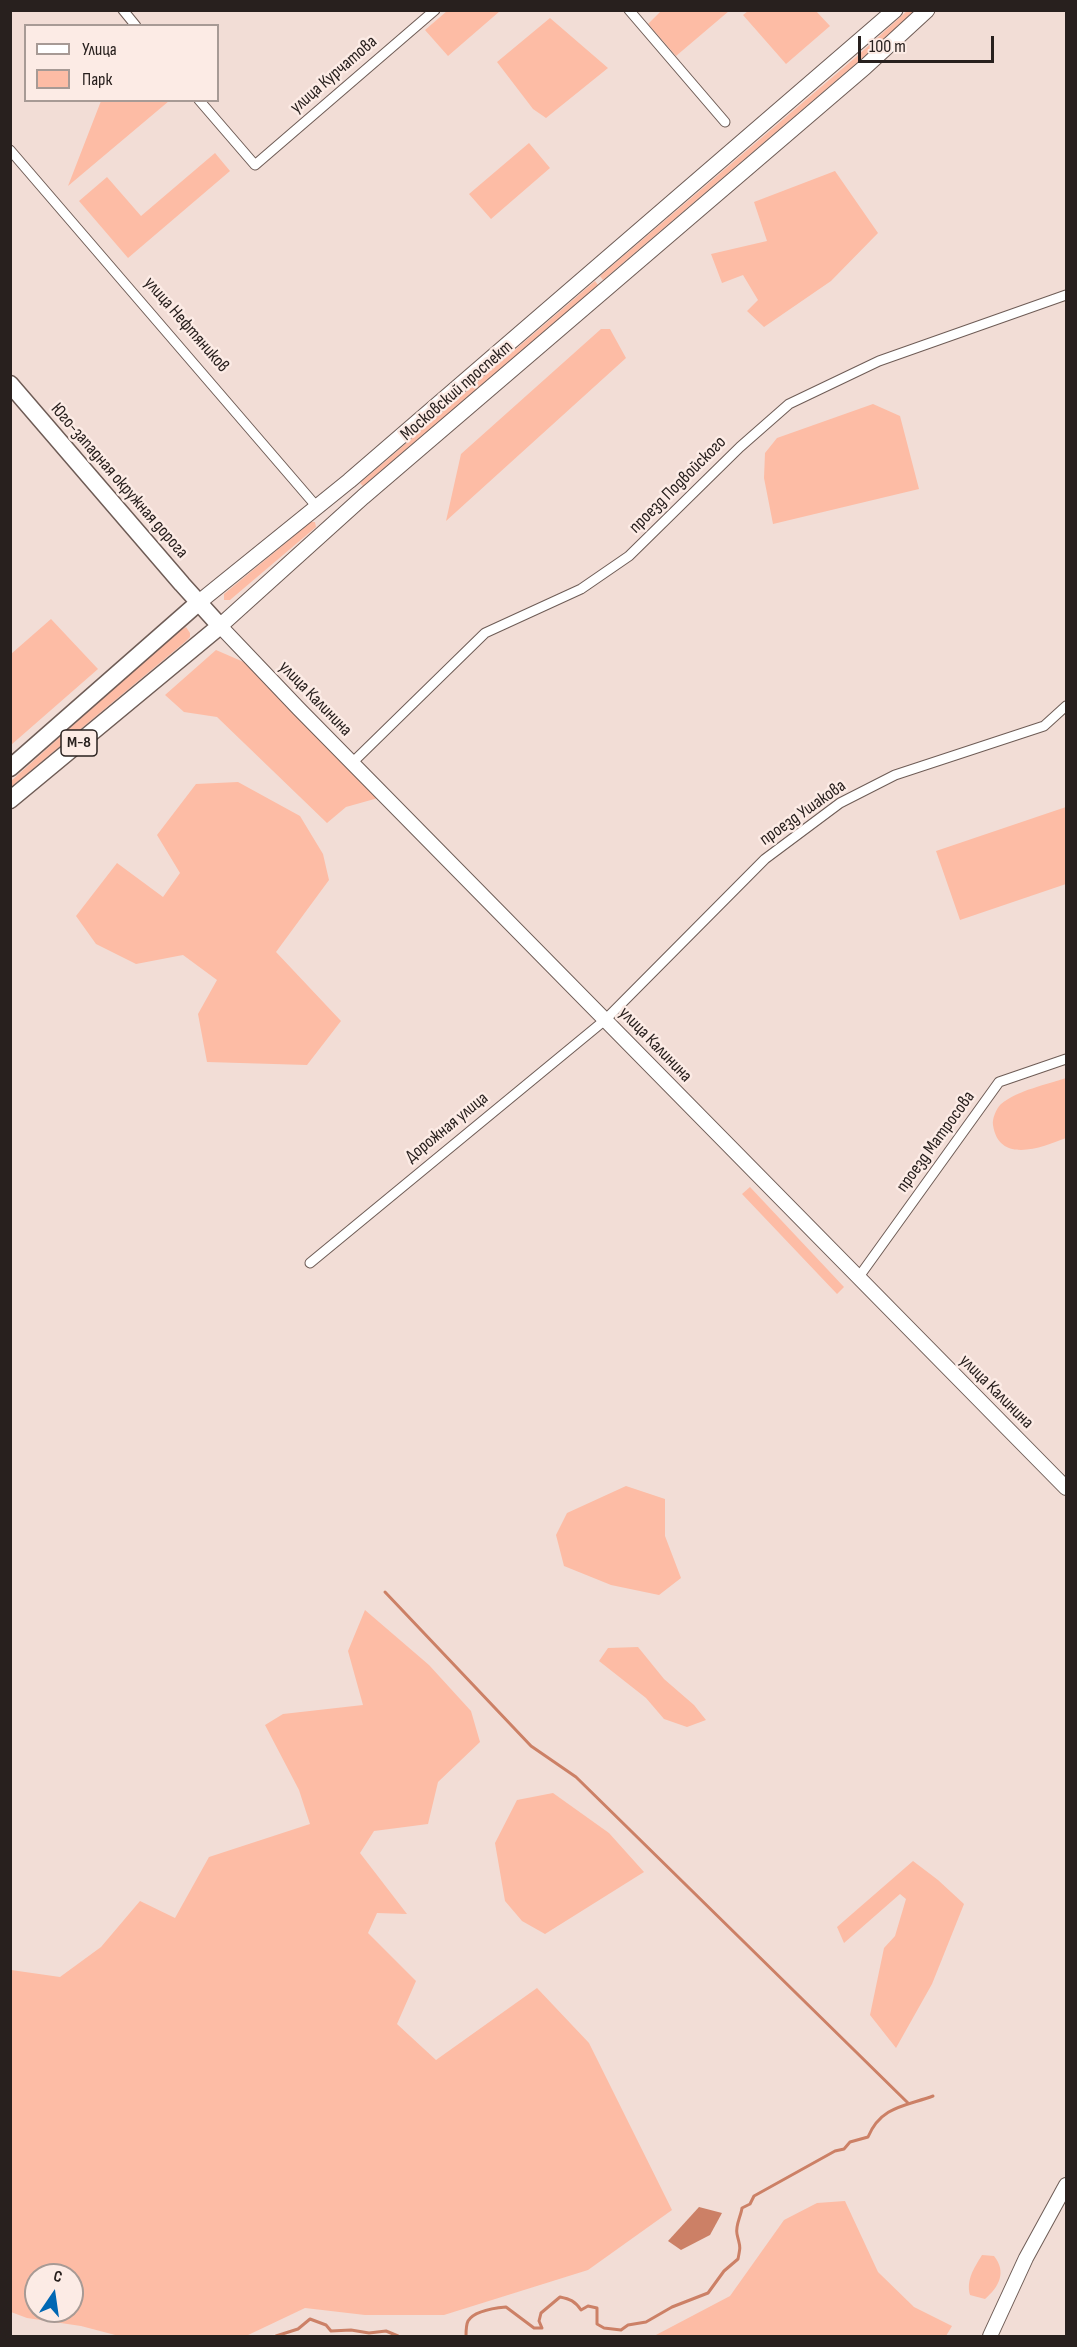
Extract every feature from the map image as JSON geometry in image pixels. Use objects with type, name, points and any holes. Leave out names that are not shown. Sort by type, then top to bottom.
[{"type":"highway","name":"Юго-западная окружная дорога","points":[[10,384],[220,626]]},
{"type":"highway","name":"Московский проспект","points":[[10,768],[198,603]]},
{"type":"highway","name":"Московский проспект","points":[[10,800],[220,626]]},
{"type":"main road","name":"Московский проспект","points":[[198,603],[349,481],[895,10]]},
{"type":"main road","name":"Московский проспект","points":[[220,626],[363,497],[865,67],[927,10]]},
{"type":"main road","points":[[349,481],[363,497]]},
{"type":"main road","name":"улица Нефтяников","points":[[317,507],[331,525]]},
{"type":"main road","name":"улица Калинина","points":[[220,626],[1066,1488]]},
{"type":"main road","points":[[990,2337],[1026,2258],[1066,2185]]},
{"type":"street","points":[[123,10],[134,24]]},
{"type":"street","name":"улица Курчатова","points":[[202,102],[255,165],[435,10]]},
{"type":"street","points":[[629,10],[725,122]]},
{"type":"street","name":"улица Нефтяников","points":[[10,150],[317,507]]},
{"type":"street","name":"проезд Подвойского","points":[[352,763],[485,633],[580,589],[629,556],[740,447],[789,404],[879,361],[1066,295]]},
{"type":"street","name":"проезд Ушакова","points":[[605,1020],[765,859],[840,803],[895,775],[1044,726],[1066,706]]},
{"type":"street","name":"Дорожная улица","points":[[310,1263],[605,1020]]},
{"type":"street","name":"проезд Матросова","points":[[858,1278],[999,1082],[1066,1059]]},
{"type":"green space","points":[[447,11],[500,11],[448,56],[425,30]]},
{"type":"green space","points":[[661,11],[729,11],[676,56],[648,24]]},
{"type":"green space","points":[[748,11],[816,11],[830,26],[786,64],[743,15]]},
{"type":"green space","points":[[907,11],[915,11],[603,280],[600,276]]},
{"type":"green space","points":[[550,18],[608,68],[546,118],[533,109],[497,62]]},
{"type":"green space","points":[[101,102],[168,102],[68,186]]},
{"type":"green space","points":[[529,143],[550,168],[491,219],[469,194]]},
{"type":"green space","points":[[215,153],[230,171],[128,258],[79,201],[107,177],[141,216]]},
{"type":"green space","points":[[835,171],[878,233],[831,281],[764,327],[747,311],[758,300],[743,275],[722,283],[711,254],[767,241],[754,202]]},
{"type":"green space","points":[[595,281],[598,285],[363,486],[360,483]]},
{"type":"green space","points":[[601,329],[610,329],[626,358],[446,521],[461,454]]},
{"type":"green space","points":[[873,404],[900,416],[919,489],[773,524],[764,478],[765,453],[777,438]]},
{"type":"green space","points":[[311,522],[315,522],[316,527],[230,600],[224,600],[224,594]]},
{"type":"green space","points":[[51,619],[98,669],[11,745],[11,654]]},
{"type":"green space","points":[[186,627],[190,637],[185,642],[11,787],[11,781],[176,633]]},
{"type":"green space","points":[[216,650],[246,663],[378,798],[346,807],[327,823],[217,717],[184,712],[165,695]]},
{"type":"green space","points":[[238,782],[300,816],[323,854],[329,880],[276,952],[341,1021],[307,1065],[207,1062],[198,1014],[217,980],[183,955],[136,964],[96,944],[76,916],[117,863],[163,897],[180,873],[157,835],[196,784]]},
{"type":"green space","points":[[1066,807],[1066,884],[960,920],[936,851]]},
{"type":"green space","points":[[1066,1078],[1066,1138],[1023,1150],[1004,1145],[997,1137],[993,1125],[995,1114],[1001,1104],[1024,1091]]},
{"type":"green space","points":[[750,1187],[844,1287],[837,1294],[742,1194]]},
{"type":"green space","points":[[626,1486],[665,1499],[665,1536],[681,1578],[659,1595],[611,1585],[564,1566],[556,1535],[567,1513]]},
{"type":"green space","points":[[365,1610],[429,1665],[471,1711],[480,1742],[438,1782],[428,1824],[374,1831],[360,1853],[407,1914],[377,1913],[368,1933],[416,1981],[397,2024],[436,2060],[537,1988],[589,2043],[672,2210],[588,2270],[444,2315],[365,2315],[305,2308],[246,2336],[119,2336],[61,2323],[84,2323],[84,2263],[24,2263],[24,2317],[11,2312],[11,1970],[60,1977],[101,1947],[140,1901],[175,1918],[209,1857],[310,1824],[299,1790],[265,1725],[283,1714],[363,1705],[348,1651]]},
{"type":"green space","points":[[638,1647],[664,1679],[694,1705],[706,1720],[687,1727],[664,1719],[646,1698],[599,1661],[608,1648]]},
{"type":"green space","points":[[553,1793],[609,1833],[644,1872],[545,1934],[522,1921],[505,1901],[495,1843],[517,1800]]},
{"type":"green space","points":[[913,1861],[964,1904],[932,1984],[896,2048],[870,2015],[884,1948],[895,1936],[906,1899],[900,1894],[844,1943],[837,1927]]},
{"type":"green space","points":[[845,2201],[878,2272],[914,2307],[952,2326],[946,2336],[654,2336],[730,2296],[784,2220],[817,2203]]},
{"type":"green space","points":[[982,2255],[994,2256],[1001,2273],[994,2289],[985,2299],[970,2295],[969,2290],[972,2274]]},
{"type":"shaded area","points":[[699,2207],[722,2213],[710,2235],[681,2250],[668,2241]]},
{"type":"waterway","points":[[385,1592],[531,1746],[576,1777],[908,2103]]},
{"type":"waterway","points":[[466,2336],[467,2324],[471,2318],[480,2312],[496,2308],[506,2307],[534,2328],[542,2328],[539,2321],[541,2313],[560,2297],[577,2304],[581,2310],[588,2306],[597,2308],[597,2324],[604,2328],[621,2330],[628,2325],[646,2322],[672,2307],[708,2293],[724,2271],[738,2259],[740,2248],[737,2224],[742,2208],[750,2204],[754,2196],[835,2151],[844,2149],[850,2142],[868,2137],[873,2127],[887,2113],[933,2096]]},
{"type":"waterway","points":[[276,2336],[298,2329],[310,2319],[326,2325],[331,2331],[351,2330],[369,2333],[386,2331],[398,2336]]}]
